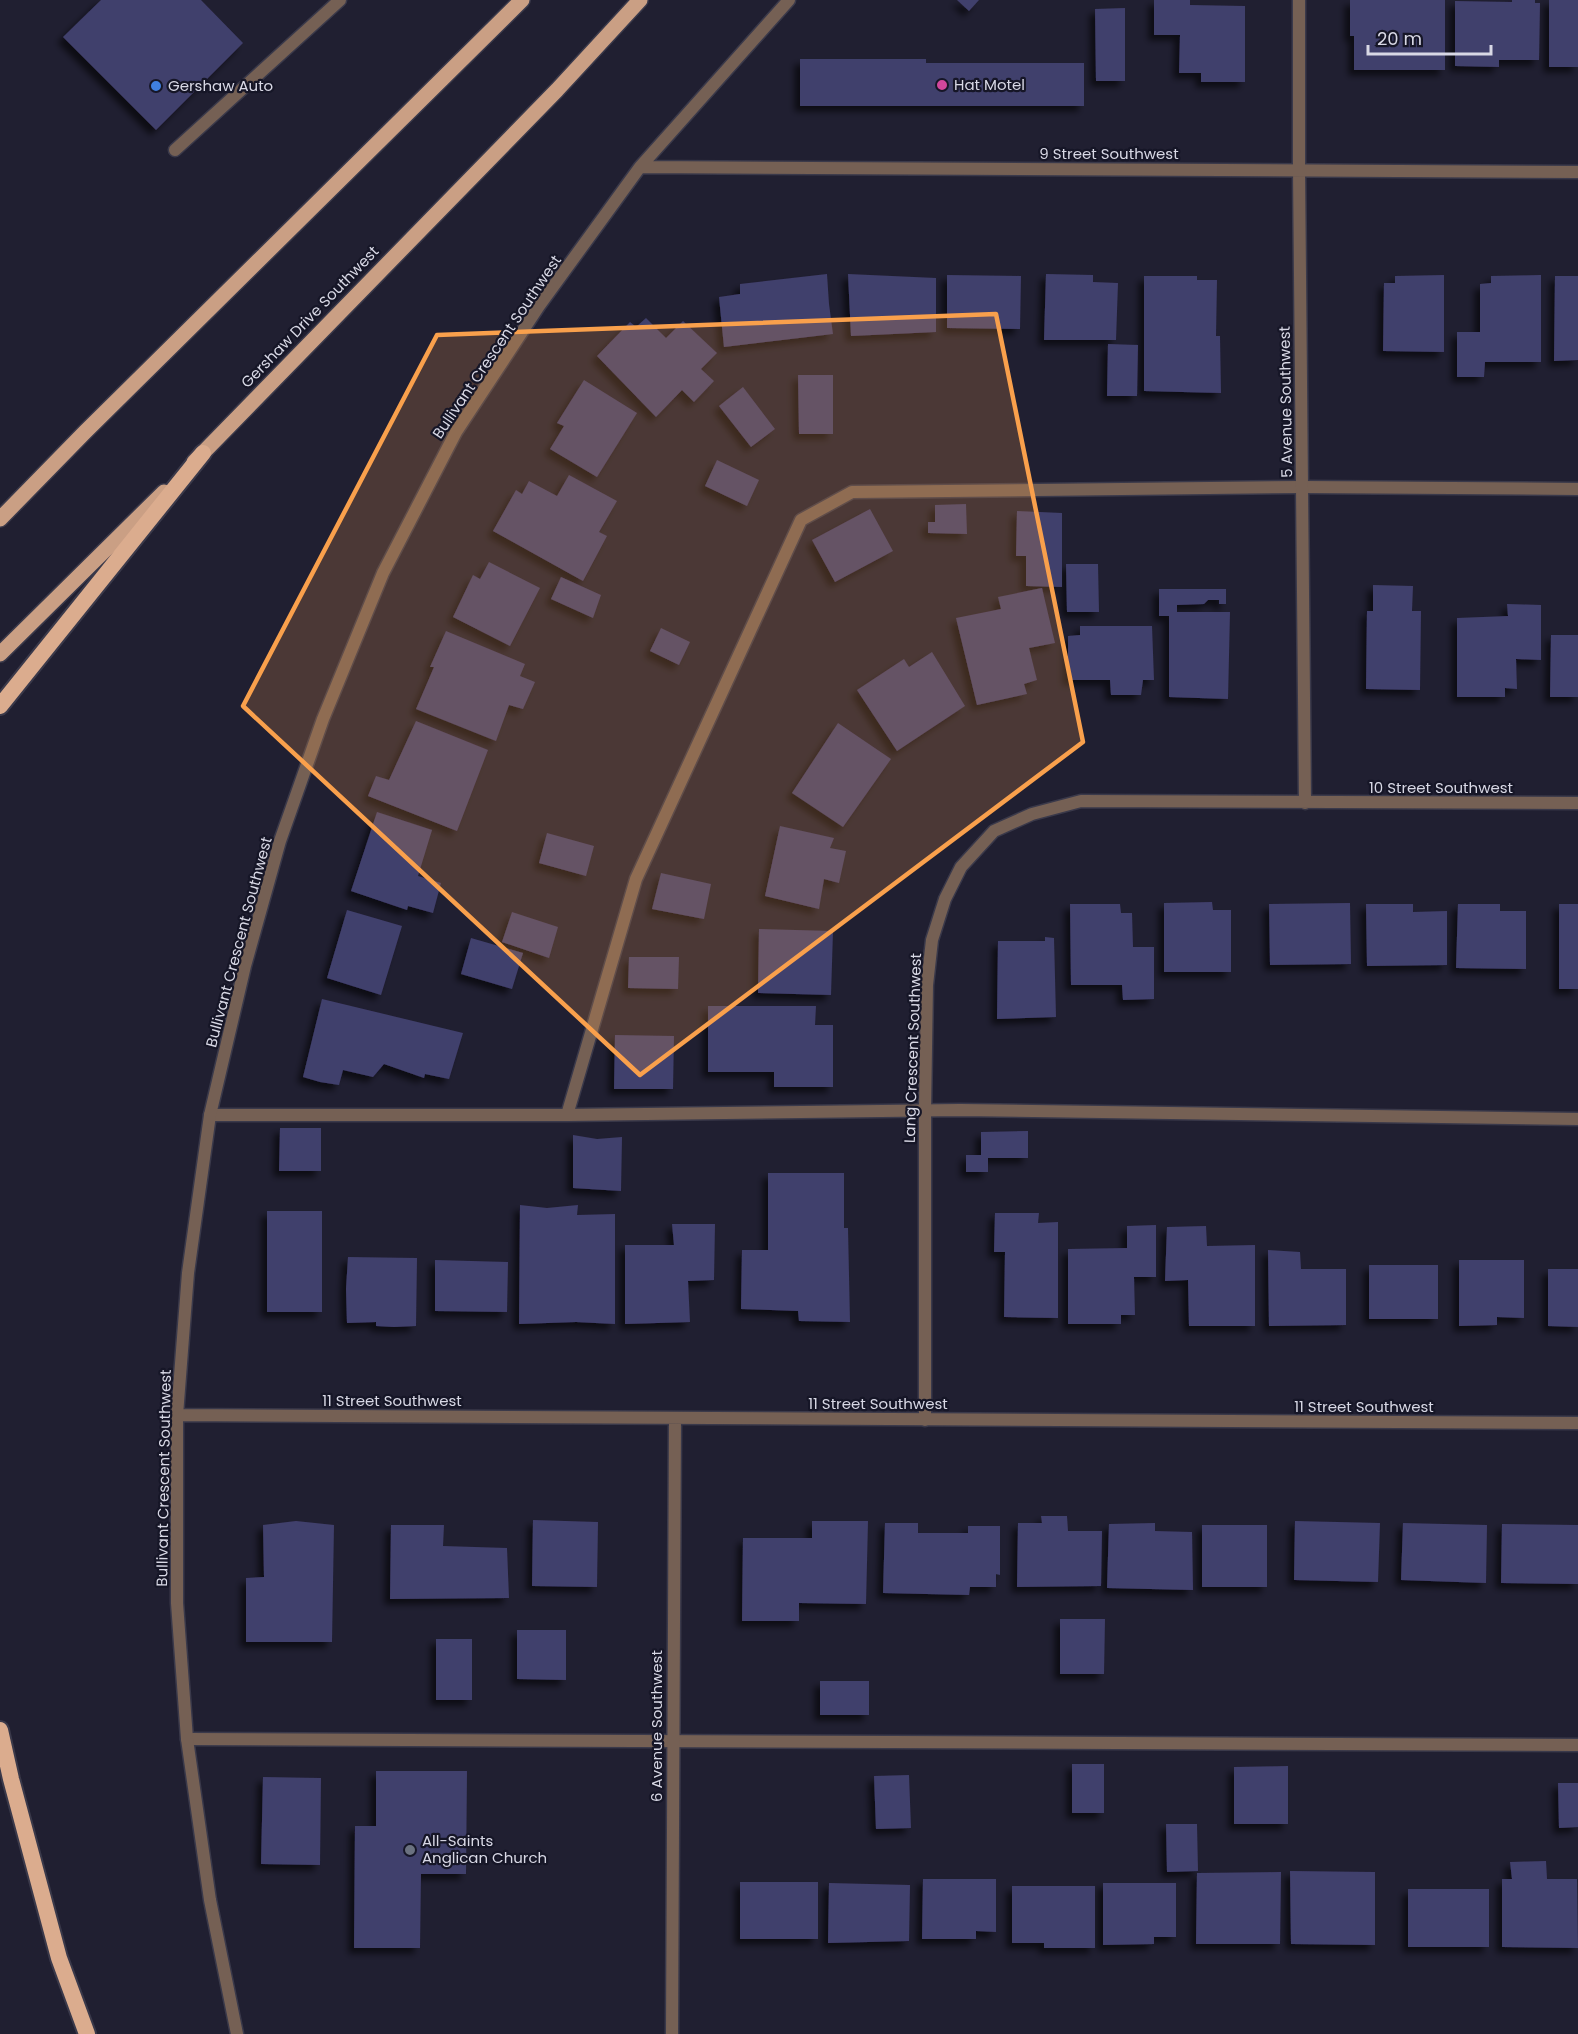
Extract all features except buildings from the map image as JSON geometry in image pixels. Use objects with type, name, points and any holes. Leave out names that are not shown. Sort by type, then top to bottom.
[{"type":"highway","points":[[0,706],[203,453]]},
{"type":"highway","points":[[0,1730],[59,1958],[87,2034]]},
{"type":"main road","points":[[0,519],[522,0]]},
{"type":"main road","name":"Gershaw Drive Southwest","points":[[0,654],[203,453],[557,90],[640,0]]},
{"type":"main road","points":[[0,506],[85,432]]},
{"type":"street","points":[[175,150],[340,0]]},
{"type":"street","name":"Bullivant Crescent Southwest","points":[[237,2034],[210,1900],[187,1739],[177,1603],[177,1415],[188,1273],[210,1115],[245,966],[280,841],[323,719],[383,573],[456,432],[540,306],[639,167],[789,0]]},
{"type":"street","name":"5 Avenue Southwest","points":[[1299,0],[1305,803]]},
{"type":"street","name":"9 Street Southwest","points":[[639,167],[1578,172]]},
{"type":"street","points":[[567,1115],[636,879],[801,520],[852,492],[1302,487],[1578,489]]},
{"type":"street","name":"Lang Crescent Southwest","points":[[925,1420],[927,985],[932,940],[945,899],[961,867],[994,831],[1032,814],[1081,801],[1305,803]]},
{"type":"street","name":"10 Street Southwest","points":[[1305,803],[1578,803]]},
{"type":"street","points":[[210,1115],[567,1115],[960,1110],[1578,1119]]},
{"type":"street","name":"11 Street Southwest","points":[[177,1415],[1578,1423]]},
{"type":"street","name":"6 Avenue Southwest","points":[[672,2034],[675,1418]]},
{"type":"street","points":[[187,1739],[1578,1745]]},
{"type":"highlighted area","points":[[996,314],[1083,742],[640,1075],[243,706],[437,335]]},
{"type":"place","name":"Hat Motel","points":[[942,85]]},
{"type":"place","name":"Gershaw Auto","points":[[156,86]]},
{"type":"place","name":"All-Saints Anglican Church","points":[[410,1850]]}]
